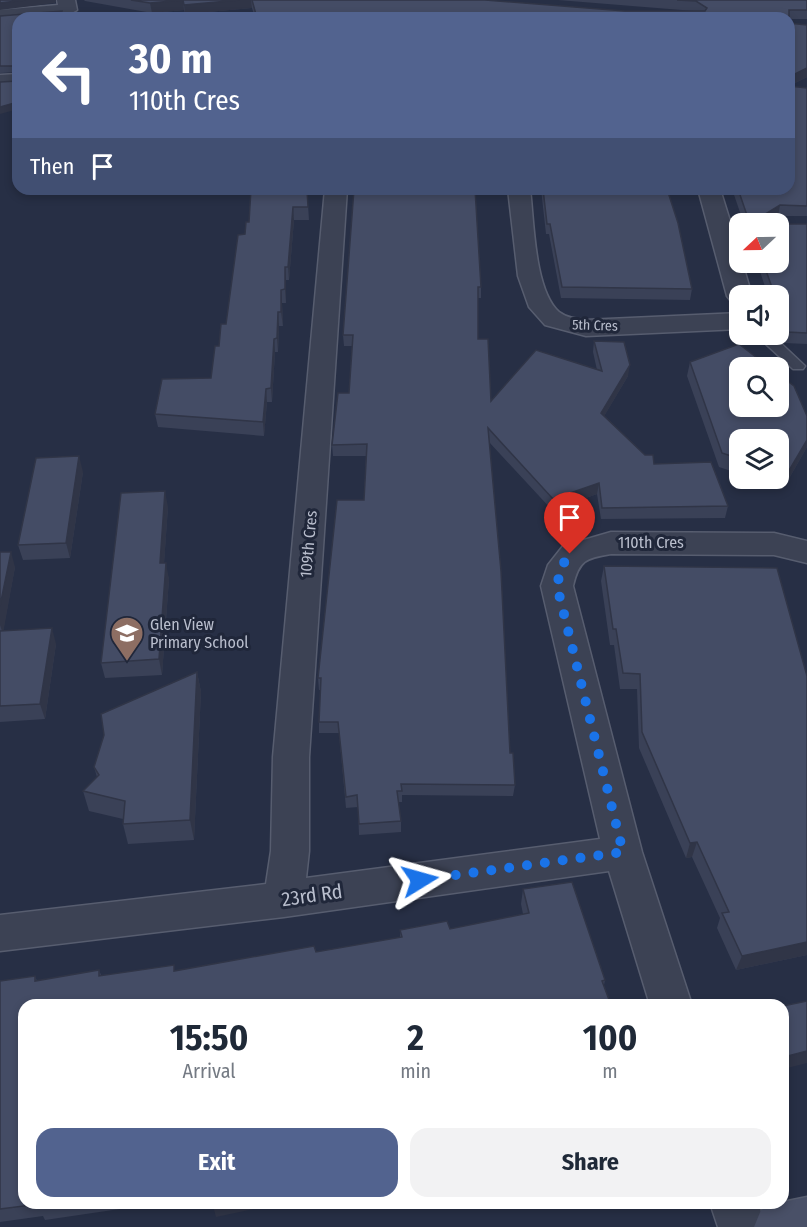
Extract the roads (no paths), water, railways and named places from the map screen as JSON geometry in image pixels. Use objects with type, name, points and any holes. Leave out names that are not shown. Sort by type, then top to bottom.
[{"type":"street","points":[[41,12],[68,10],[66,0]]},
{"type":"street","name":"109th Cres","points":[[284,899],[290,851],[291,758],[336,195]]},
{"type":"street","name":"5th Cres","points":[[520,195],[533,293],[551,318],[586,328],[729,322]]},
{"type":"street","points":[[713,195],[729,222]]},
{"type":"street","name":"110th Cres","points":[[669,999],[623,852],[557,586],[561,567],[570,554],[587,547],[611,543],[774,544],[807,552]]},
{"type":"street","name":"23rd Rd","points":[[0,933],[284,899],[623,852]]},
{"type":"street","points":[[736,1209],[742,1227]]},
{"type":"street","points":[[778,1227],[807,1221]]},
{"type":"lane","points":[[774,345],[798,366]]},
{"type":"place","name":"Glen View Primary School","points":[[127,662]]}]
